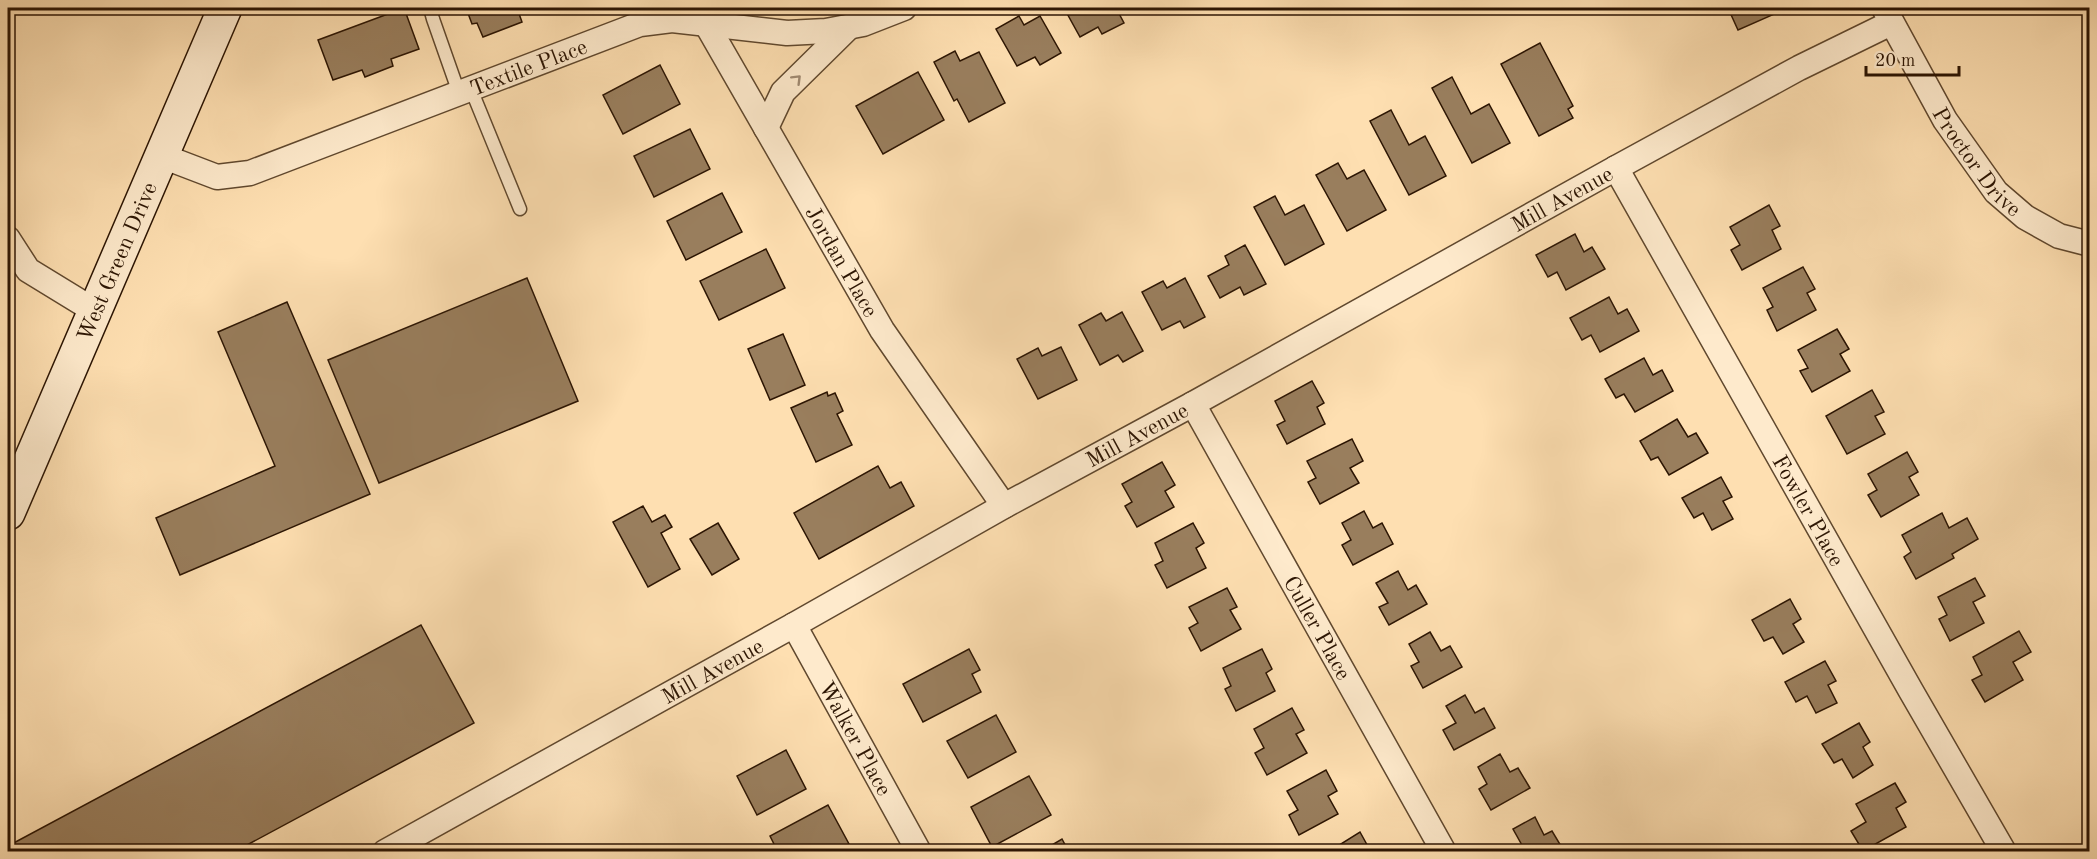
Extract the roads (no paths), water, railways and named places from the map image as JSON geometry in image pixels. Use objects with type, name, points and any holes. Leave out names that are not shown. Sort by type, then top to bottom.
[{"type":"main road","name":"West Green Drive","points":[[8,513],[225,8]]},
{"type":"street","name":"Textile Place","points":[[162,156],[217,177],[250,173],[640,24],[701,15],[787,33],[826,31],[863,24],[904,8]]},
{"type":"street","name":"Jordan Place","points":[[701,15],[882,330],[1004,506]]},
{"type":"street","name":"Mill Avenue","points":[[396,849],[1004,506],[1193,404],[1799,68],[1887,16]]},
{"type":"street","name":"Proctor Drive","points":[[1887,16],[1945,120],[1996,192],[2033,222],[2059,236],[2090,244]]},
{"type":"street","points":[[766,128],[783,92],[849,27]]},
{"type":"street","name":"Fowler Place","points":[[1616,168],[2004,852]]},
{"type":"street","points":[[8,239],[28,270],[95,311]]},
{"type":"street","name":"Culler Place","points":[[1193,404],[1443,852]]},
{"type":"street","name":"Walker Place","points":[[794,625],[919,852]]},
{"type":"lane","points":[[430,8],[432,19],[520,209]]}]
